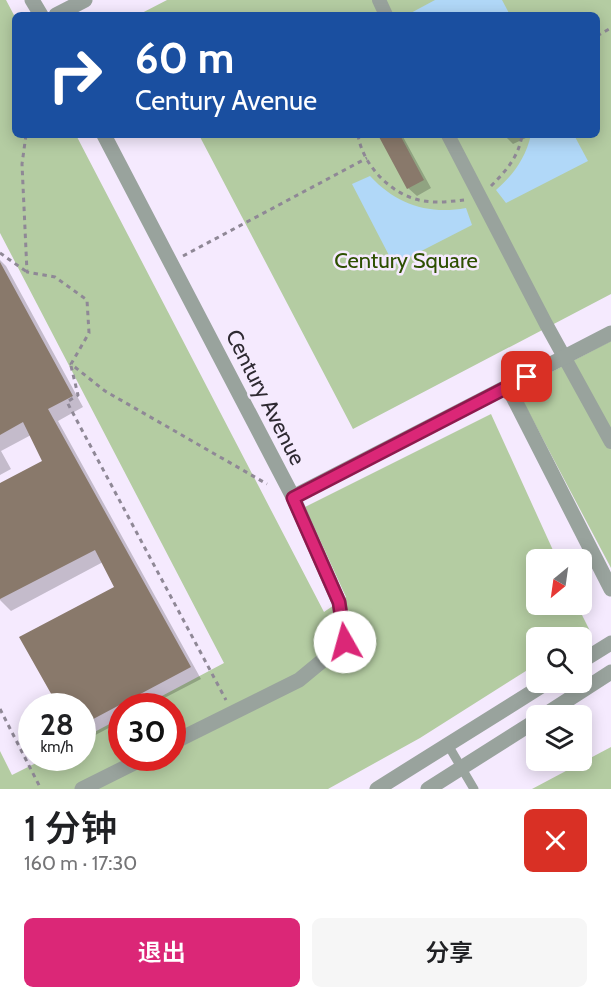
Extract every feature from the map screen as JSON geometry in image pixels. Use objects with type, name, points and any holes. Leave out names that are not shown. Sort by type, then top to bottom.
[{"type":"street","points":[[62,12],[86,0]]},
{"type":"street","name":"Century Avenue","points":[[106,138],[293,498],[611,333]]},
{"type":"street","points":[[450,138],[546,324],[611,442]]},
{"type":"street","points":[[508,387],[611,589]]},
{"type":"street","points":[[186,736],[299,680],[345,642],[339,602],[293,498]]},
{"type":"street","points":[[592,655],[611,643]]},
{"type":"street","points":[[560,705],[611,672]]},
{"type":"street","points":[[377,789],[531,693]]},
{"type":"street","points":[[428,789],[526,727]]},
{"type":"street","points":[[82,789],[118,771]]},
{"type":"lane","points":[[448,745],[474,789]]},
{"type":"path","points":[[26,138],[22,164],[27,272]]},
{"type":"path","points":[[359,138],[370,165],[388,185],[412,198],[438,203],[465,199],[489,187],[508,169],[521,138]]},
{"type":"path","points":[[170,263],[367,158]]},
{"type":"path","points":[[0,253],[27,272],[55,278],[87,300],[88,333],[71,364],[78,395],[68,402],[233,712]]},
{"type":"path","points":[[71,364],[105,391],[293,498]]},
{"type":"path","points":[[0,709],[41,789]]},
{"type":"green space","points":[[0,0],[6,0],[12,12],[12,138],[78,138],[324,612],[346,597],[305,507],[491,414],[552,549],[526,549],[526,615],[582,615],[588,627],[526,627],[526,671],[420,738],[328,789],[0,789],[0,751],[12,775],[20,771],[96,771],[96,731],[108,725],[108,771],[186,771],[186,693],[167,693],[224,663],[0,233]]},
{"type":"green space","name":"Century Square","points":[[167,0],[611,0],[611,294],[353,429],[201,138],[600,138],[600,12],[144,12]]},
{"type":"green space","points":[[611,341],[611,568],[517,390]]},
{"type":"green space","points":[[611,747],[611,789],[532,789],[566,771],[592,771],[592,757]]},
{"type":"water","points":[[435,0],[502,0],[508,12],[413,12]]},
{"type":"water","points":[[530,138],[576,138],[588,161],[506,203],[496,190],[518,166]]},
{"type":"water","points":[[370,176],[391,194],[414,205],[439,210],[466,208],[472,225],[394,265],[352,184]]},
{"type":"building","points":[[380,138],[402,138],[424,180],[407,189]]},
{"type":"building","points":[[0,262],[73,396],[48,409],[191,667],[142,693],[108,693],[108,711],[96,718],[96,693],[51,693],[19,637],[114,587],[95,550],[0,599],[0,483],[42,461],[23,422],[0,435]]},
{"type":"route","points":[[345,642],[339,602],[293,498],[527,377]]}]
